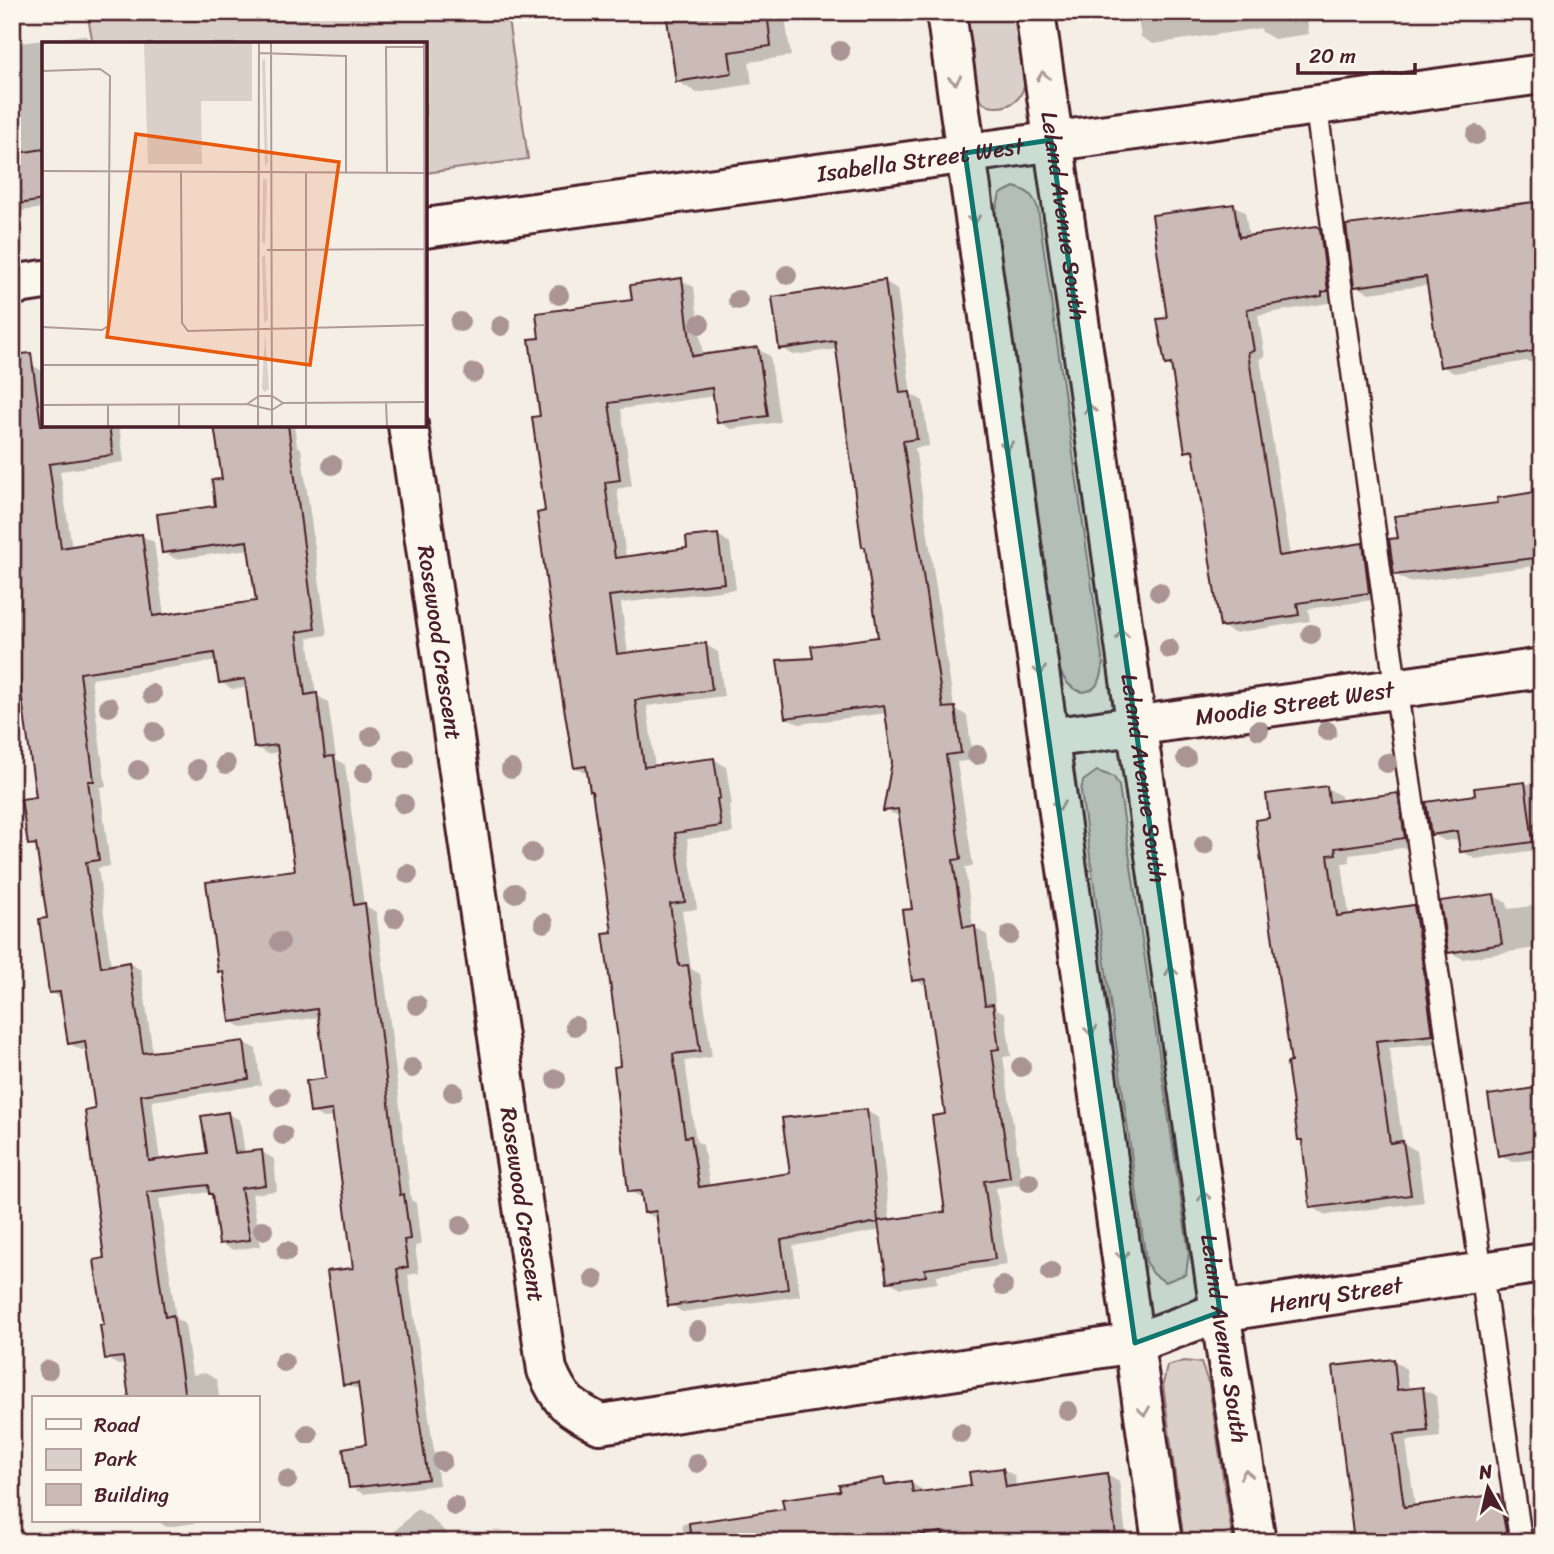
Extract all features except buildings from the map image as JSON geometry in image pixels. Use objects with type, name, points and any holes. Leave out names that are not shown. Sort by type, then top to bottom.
[{"type":"street","points":[[946,12],[1161,1542]]},
{"type":"street","name":"Leland Avenue South","points":[[1035,12],[1051,140],[1220,1312],[1256,1542]]},
{"type":"street","name":"Isabella Street West","points":[[427,228],[1542,74]]},
{"type":"street","points":[[12,285],[42,280]]},
{"type":"street","name":"Rosewood Crescent","points":[[408,427],[547,1370],[559,1398],[600,1424],[1135,1343]]},
{"type":"street","name":"Moodie Street West","points":[[1049,738],[1542,668]]},
{"type":"street","name":"Henry Street","points":[[1135,1343],[1220,1312],[1542,1263]]},
{"type":"lane","points":[[1316,105],[1396,689],[1521,1542]]},
{"type":"highlighted area","points":[[1051,140],[1220,1312],[1135,1343],[965,153]]},
{"type":"green space","points":[[87,12],[507,12],[528,159],[427,173],[427,42],[93,42]]},
{"type":"green space","points":[[963,12],[1016,12],[1026,70],[1020,96],[1011,104],[989,106],[975,93]]},
{"type":"green space","points":[[1014,187],[1030,194],[1038,209],[1103,664],[1098,684],[1086,692],[1072,687],[1060,671],[995,214],[1000,194]]},
{"type":"green space","points":[[1097,771],[1114,777],[1119,786],[1189,1253],[1186,1274],[1165,1282],[1151,1272],[1146,1261],[1081,791],[1083,781]]},
{"type":"green space","points":[[1184,1361],[1201,1363],[1209,1385],[1233,1542],[1184,1542],[1163,1384],[1167,1366]]}]
